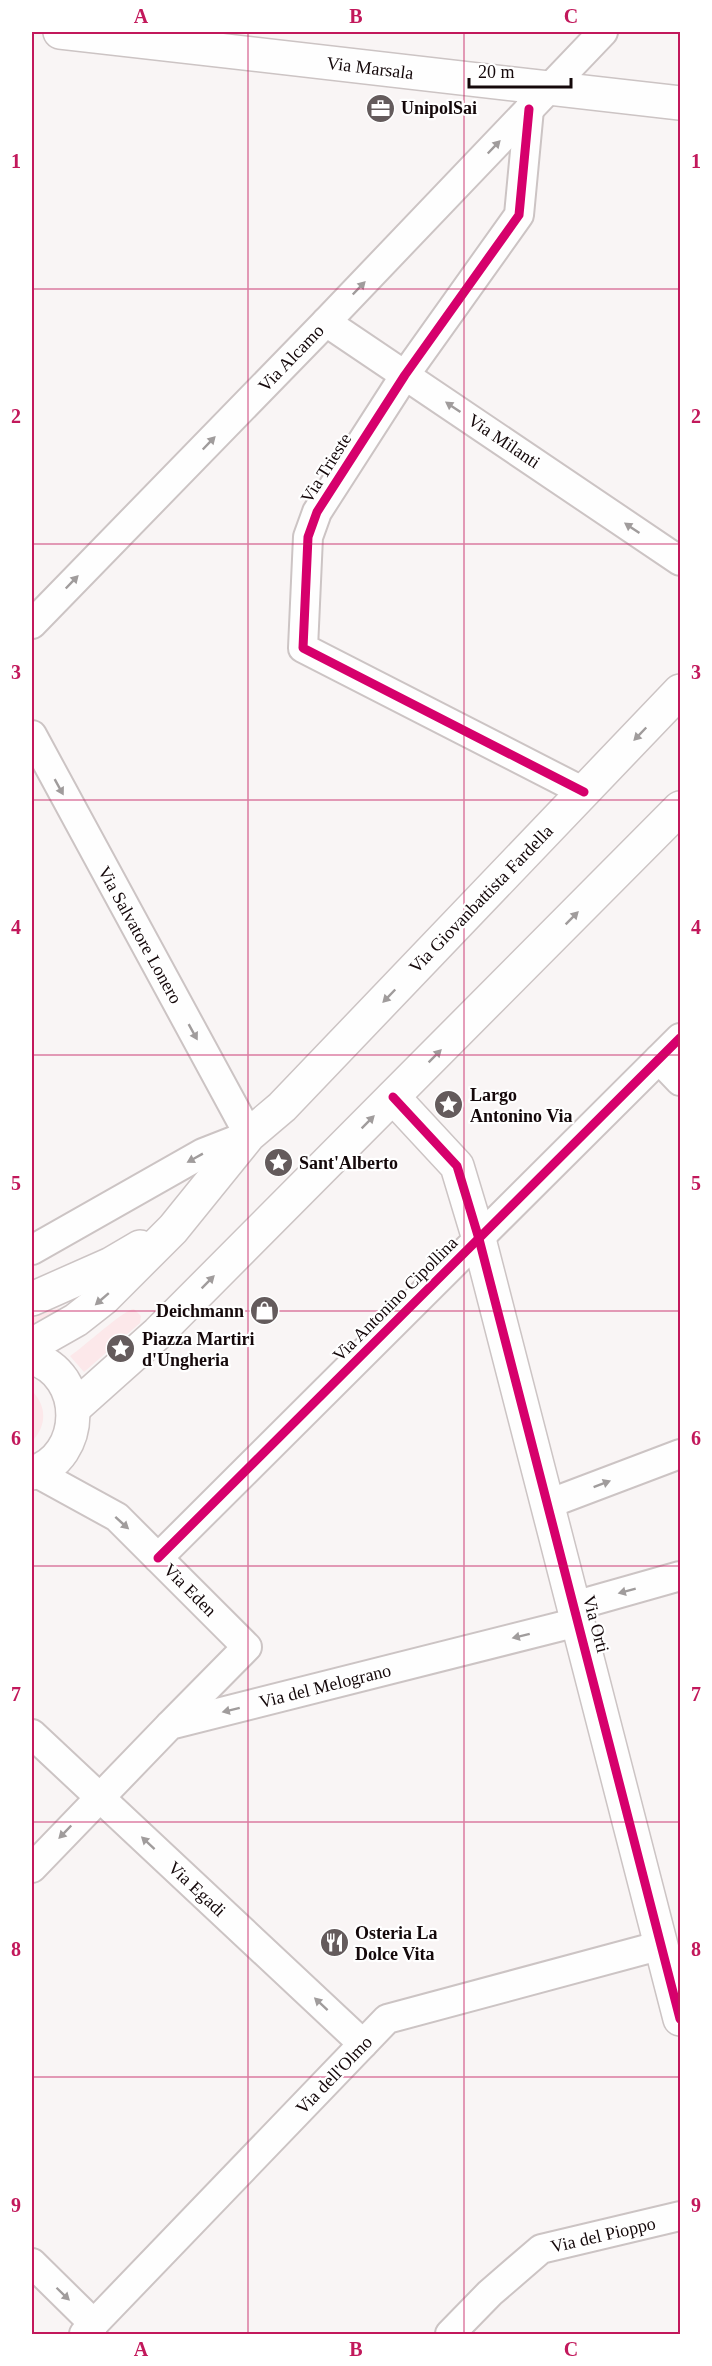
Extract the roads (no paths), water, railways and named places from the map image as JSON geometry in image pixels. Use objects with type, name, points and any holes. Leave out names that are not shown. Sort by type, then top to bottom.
[{"type":"main road","name":"Via Marsala","points":[[60,32],[539,99],[681,103]]},
{"type":"main road","name":"Via Giovanbattista Fardella","points":[[32,1345],[76,1320],[104,1298],[173,1228],[249,1135],[282,1107],[681,691]]},
{"type":"main road","points":[[74,1408],[158,1333],[678,816]]},
{"type":"main road","name":"Via Orti","points":[[393,1097],[457,1166],[479,1239],[681,2019]]},
{"type":"main road","points":[[32,1299],[111,1264],[173,1228]]},
{"type":"main road","points":[[32,1358],[51,1367],[62,1379],[70,1393],[74,1408],[73,1424],[65,1447],[49,1464],[33,1472]]},
{"type":"street","name":"Via Alcamo","points":[[32,624],[326,322],[603,32]]},
{"type":"street","name":"Via Trieste","points":[[539,99],[519,215],[405,375],[317,512],[308,537],[303,648],[584,792]]},
{"type":"street","name":"Via Milanti","points":[[326,322],[681,561]]},
{"type":"street","name":"Via Salvatore Lonero","points":[[32,735],[249,1135]]},
{"type":"street","name":"Via Antonino Cipollina","points":[[158,1558],[681,1038]]},
{"type":"street","points":[[659,1059],[681,1081]]},
{"type":"street","points":[[32,1250],[203,1153],[249,1135]]},
{"type":"street","points":[[548,1504],[681,1454]]},
{"type":"street","name":"Via Eden","points":[[33,1472],[117,1517],[247,1647],[170,1725]]},
{"type":"street","name":"Via del Melograno","points":[[170,1725],[576,1614],[681,1576]]},
{"type":"street","points":[[32,1868],[170,1725]]},
{"type":"street","name":"Via Egadi","points":[[32,1734],[363,2044]]},
{"type":"street","name":"Via dell'Olmo","points":[[89,2329],[387,2019],[662,1945]]},
{"type":"street","name":"Via del Pioppo","points":[[450,2334],[490,2294],[541,2249],[681,2216]]},
{"type":"street","points":[[32,2264],[89,2329]]},
{"type":"place","name":"UnipolSai","points":[[380,108]]},
{"type":"place","name":"Largo Antonino Via","points":[[449,1105]]},
{"type":"place","name":"Sant'Alberto","points":[[278,1163]]},
{"type":"place","name":"Deichmann","points":[[265,1311]]},
{"type":"place","name":"Piazza Martiri d'Ungheria","points":[[121,1349]]},
{"type":"place","name":"Osteria La Dolce Vita","points":[[334,1943]]}]
